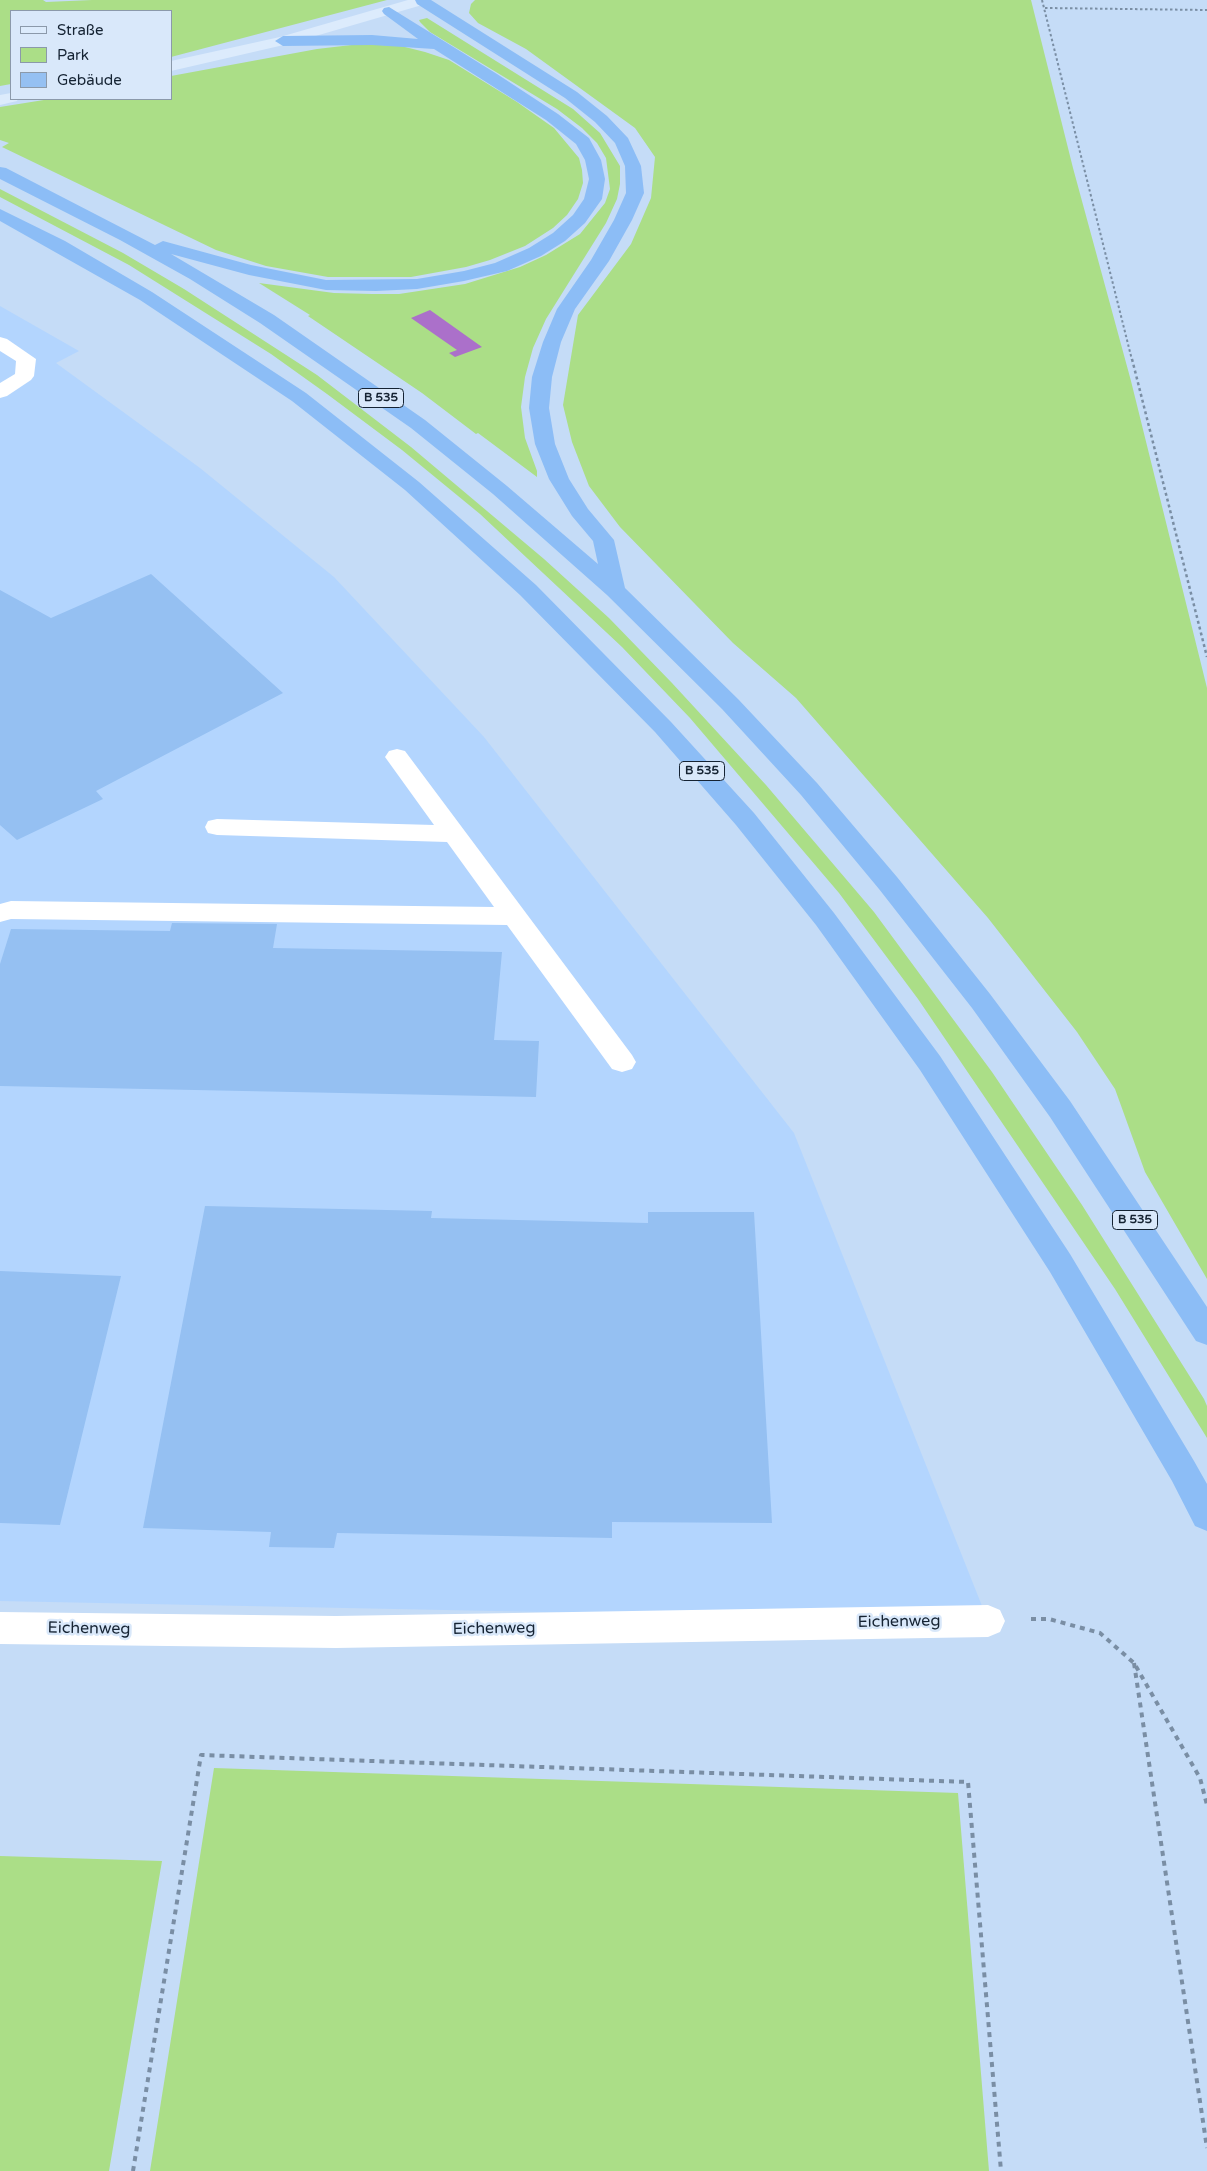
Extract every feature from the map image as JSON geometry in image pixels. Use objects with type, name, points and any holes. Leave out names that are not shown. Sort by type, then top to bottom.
[{"type":"highway","points":[[423,0],[571,95],[600,119],[622,141],[633,166],[635,193],[623,220],[600,261],[566,309],[552,342],[542,377],[539,408],[544,444],[559,479],[579,512],[603,540],[615,590]]},
{"type":"highway","points":[[126,236],[283,277],[326,285],[376,286],[416,284],[464,276],[501,267],[535,252],[559,237],[579,219],[593,199],[597,179],[593,160],[583,141],[552,117],[436,45],[407,26],[389,11]]},
{"type":"highway","points":[[283,41],[372,40],[436,45]]},
{"type":"highway","name":"B 535","points":[[0,172],[126,236],[267,318],[418,424],[500,490],[615,590],[736,711],[809,789],[888,884],[981,1001],[1060,1109],[1207,1332]]},
{"type":"highway","name":"B 535","points":[[0,214],[59,245],[146,296],[299,397],[412,486],[528,590],[610,670],[657,720],[745,819],[825,918],[930,1063],[1060,1263],[1183,1471],[1207,1516]]},
{"type":"main road","points":[[172,66],[283,41],[423,0]]},
{"type":"street","points":[[0,344],[26,359],[24,376],[0,392]]},
{"type":"street","points":[[397,757],[622,1062]]},
{"type":"street","points":[[216,827],[454,834]]},
{"type":"street","points":[[0,913],[11,910],[515,916]]},
{"type":"street","name":"Eichenweg","points":[[0,1628],[336,1632],[988,1621]]},
{"type":"path","points":[[1042,0],[1207,657]]},
{"type":"path","points":[[1045,8],[1207,10]]},
{"type":"path","points":[[988,1621],[1049,1618],[1100,1633],[1134,1663],[1200,1778],[1207,1805]]},
{"type":"path","points":[[1134,1663],[1207,2148]]},
{"type":"path","points":[[133,2171],[201,1755],[968,1782],[1001,2171]]},
{"type":"shaded area","points":[[0,306],[79,351],[56,363],[200,468],[334,577],[484,737],[794,1133],[988,1621],[0,1601]]},
{"type":"shaded area","points":[[430,310],[482,347],[455,357],[449,353],[457,350],[411,318]]},
{"type":"green space","points":[[0,0],[43,0],[46,2],[92,0],[387,0],[172,57],[172,10],[10,10],[10,84],[0,86]]},
{"type":"green space","points":[[475,0],[1031,0],[1073,168],[1131,381],[1207,688],[1207,1279],[1145,1172],[1115,1089],[1077,1032],[988,918],[796,698],[733,643],[620,527],[589,486],[572,442],[563,405],[578,315],[631,244],[651,198],[655,157],[635,128],[526,49],[478,23],[469,13],[471,4]]},
{"type":"green space","points":[[427,18],[573,109],[600,133],[620,166],[620,184],[617,199],[606,223],[546,319],[533,348],[525,377],[521,407],[525,438],[537,471],[537,477],[422,393],[308,316],[310,315],[259,283],[334,293],[372,294],[399,294],[465,284],[520,267],[546,255],[580,234],[605,203],[610,189],[606,158],[597,143],[582,128],[557,109],[430,32],[419,20]]},
{"type":"green space","points":[[360,44],[401,46],[449,60],[517,102],[554,128],[579,158],[583,183],[578,199],[567,215],[553,228],[525,246],[490,260],[466,267],[411,277],[328,277],[266,266],[216,250],[2,147],[9,143],[0,140],[0,107],[44,100],[172,100],[172,76],[317,49]]},
{"type":"green space","points":[[0,189],[123,253],[184,289],[317,375],[411,447],[544,559],[609,618],[672,683],[766,785],[874,912],[992,1072],[1082,1205],[1204,1399],[1207,1406],[1207,1438],[1115,1289],[918,999],[839,893],[690,718],[622,647],[480,514],[402,450],[327,394],[271,354],[129,265],[0,197]]},
{"type":"green space","points":[[214,1768],[958,1793],[989,2171],[150,2171]]},
{"type":"green space","points":[[0,1856],[162,1861],[109,2171],[0,2171]]},
{"type":"building","points":[[151,574],[283,693],[96,791],[103,799],[17,840],[0,825],[0,590],[51,618]]},
{"type":"building","points":[[172,923],[277,924],[273,948],[502,952],[494,1040],[539,1041],[536,1097],[0,1086],[0,964],[11,929],[170,931]]},
{"type":"building","points":[[205,1206],[432,1211],[431,1218],[648,1223],[648,1212],[754,1212],[772,1523],[612,1522],[612,1538],[337,1533],[334,1548],[269,1547],[271,1532],[143,1528]]},
{"type":"building","points":[[0,1271],[121,1276],[60,1525],[0,1523]]}]
